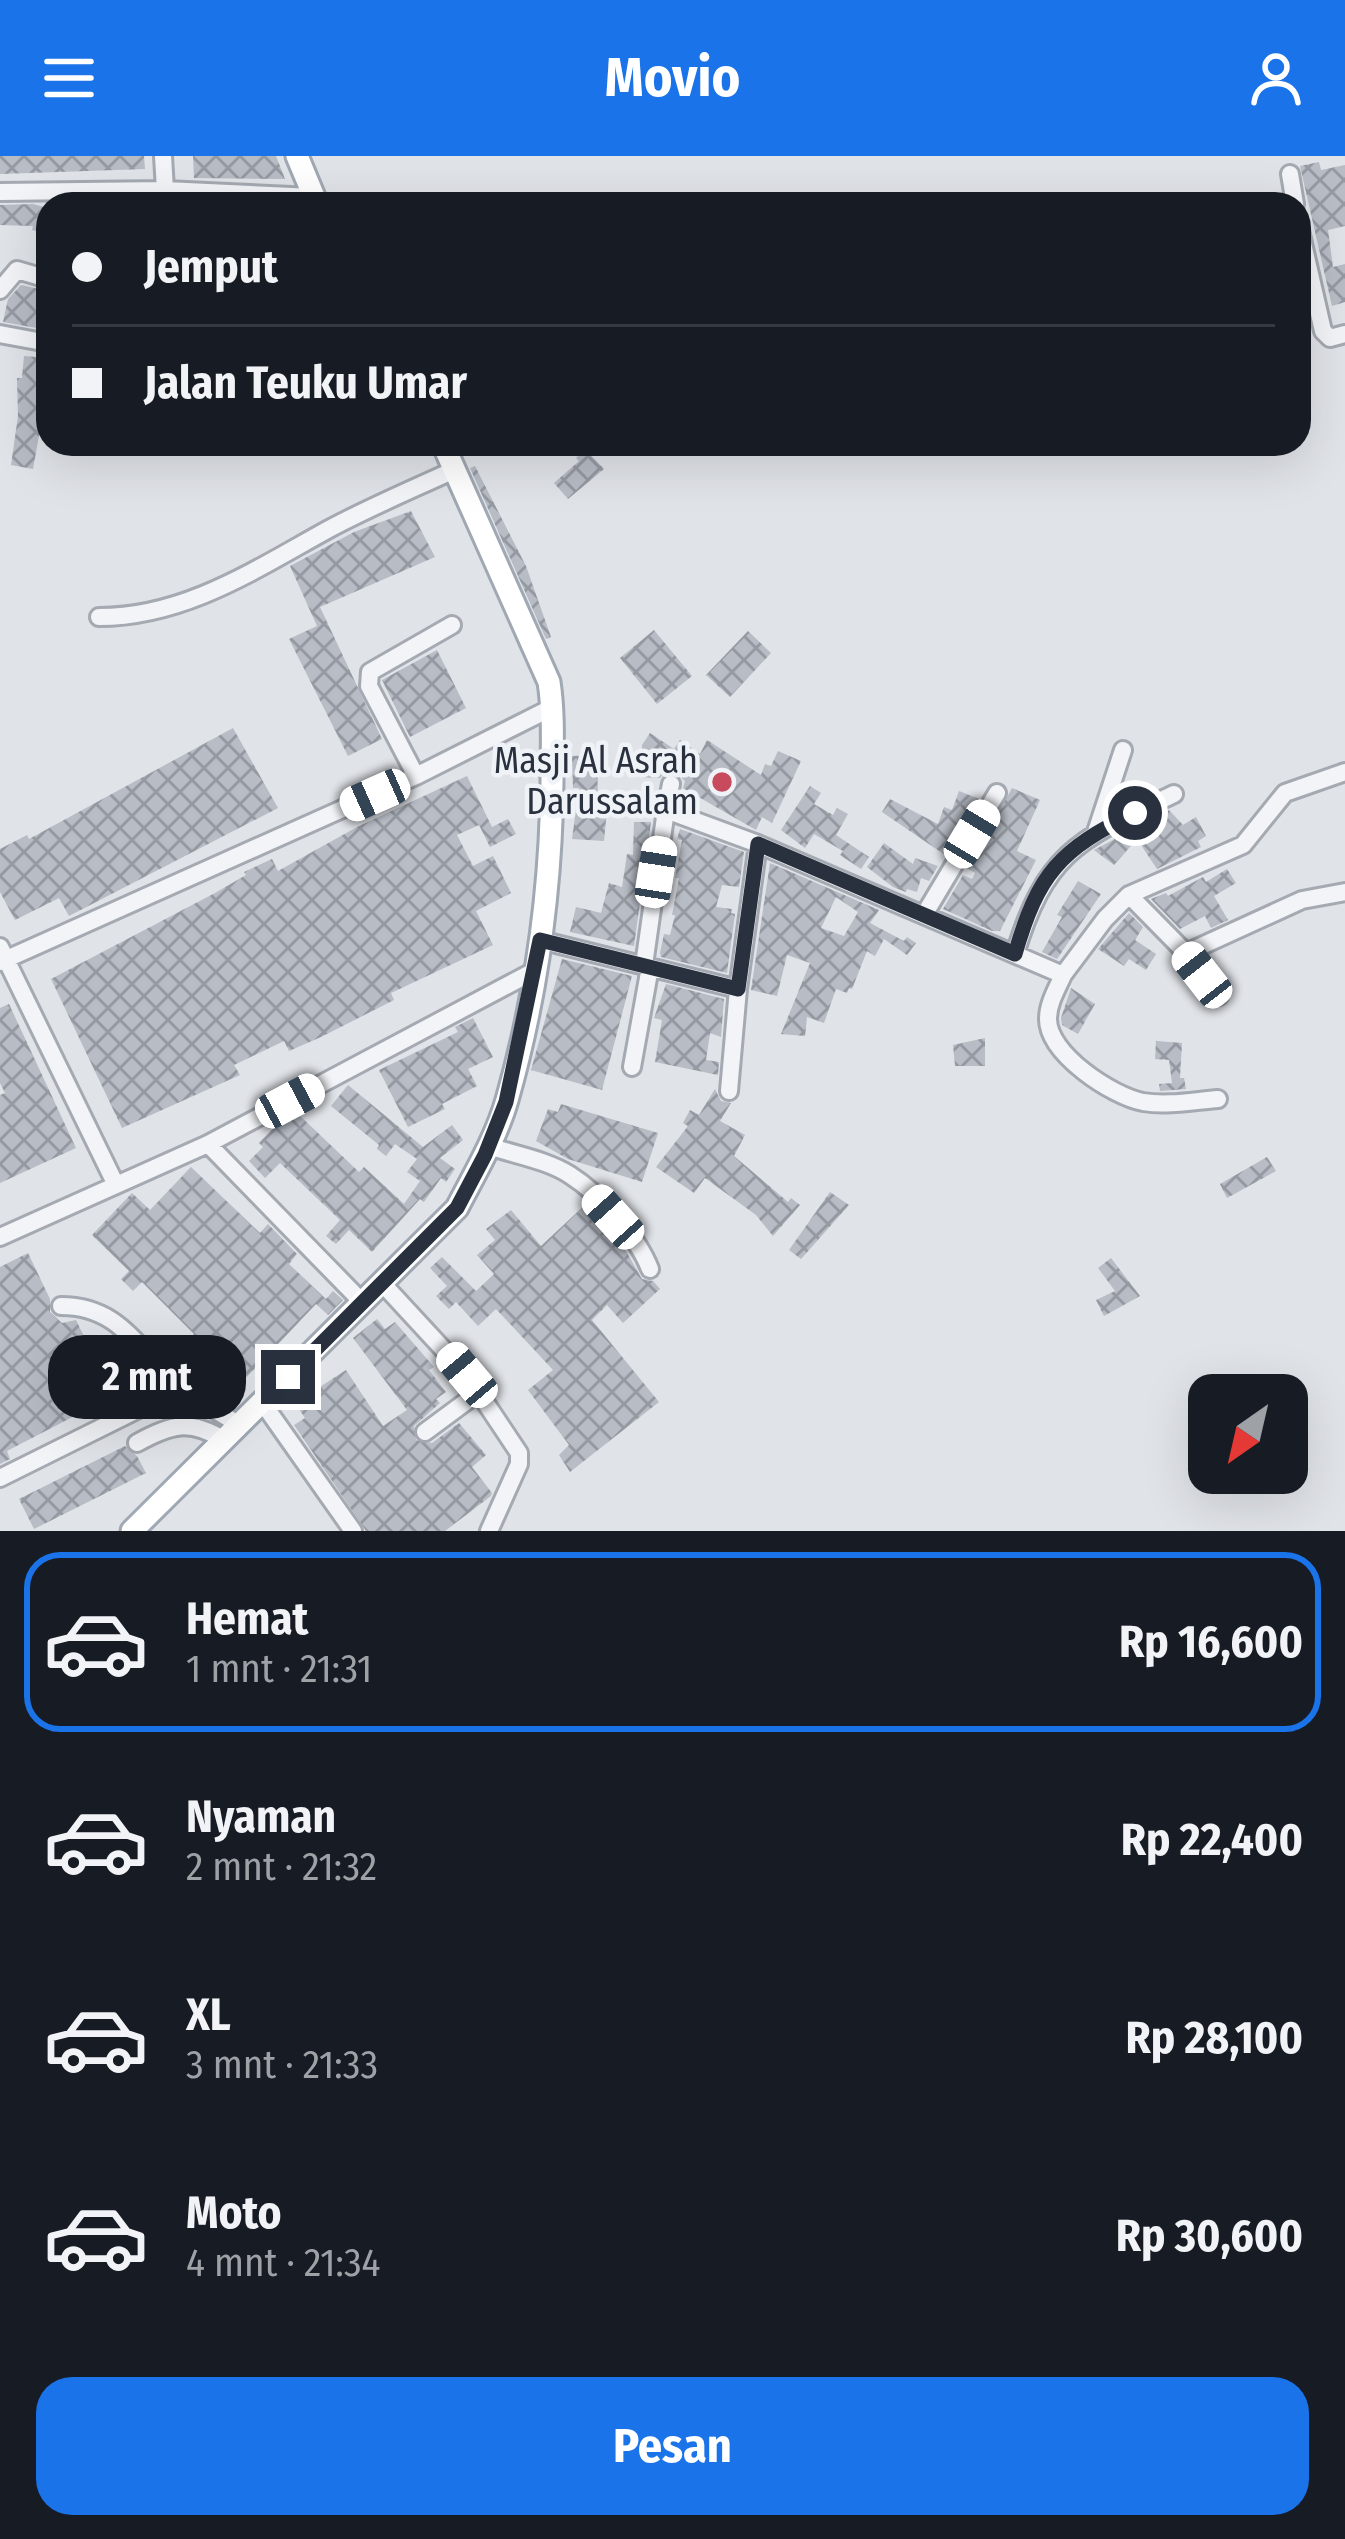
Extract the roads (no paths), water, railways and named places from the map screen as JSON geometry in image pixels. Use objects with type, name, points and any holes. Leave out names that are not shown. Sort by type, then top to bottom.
[{"type":"main road","points":[[297,156],[312,192]]},
{"type":"main road","points":[[132,1531],[457,1208],[506,1102],[540,940],[551,821],[553,707],[549,682],[448,456]]},
{"type":"street","points":[[163,192],[164,156]]},
{"type":"street","points":[[1290,174],[1293,192]]},
{"type":"street","points":[[0,192],[36,193]]},
{"type":"street","points":[[0,290],[17,270],[36,276]]},
{"type":"street","points":[[1311,278],[1323,331],[1330,338],[1345,334]]},
{"type":"street","points":[[0,320],[0,334],[36,342]]},
{"type":"street","points":[[99,617],[154,611],[211,592],[454,470]]},
{"type":"street","points":[[416,776],[369,686],[370,672],[452,625]]},
{"type":"street","points":[[116,1185],[2,956],[416,776],[553,707]]},
{"type":"street","points":[[1096,832],[1123,750]]},
{"type":"street","points":[[1218,1100],[1142,1102],[1085,1073],[1059,1046],[1047,1024],[1051,1001],[1063,975],[1105,919],[1129,896],[1243,845],[1285,793],[1345,772]]},
{"type":"street","points":[[632,1067],[671,784]]},
{"type":"street","points":[[924,915],[997,793]]},
{"type":"street","points":[[1015,954],[1028,909],[1054,866],[1096,832],[1174,794]]},
{"type":"street","points":[[666,810],[758,844],[1063,975]]},
{"type":"street","points":[[729,1090],[758,844]]},
{"type":"street","points":[[1186,953],[1302,900],[1345,892]]},
{"type":"street","points":[[1129,896],[1186,953],[1219,996]]},
{"type":"street","points":[[540,940],[738,989]]},
{"type":"street","points":[[0,1237],[208,1144],[536,970]]},
{"type":"street","points":[[208,1144],[363,1303]]},
{"type":"street","points":[[489,1146],[568,1173],[631,1237],[650,1269]]},
{"type":"street","points":[[382,1283],[442,1345],[520,1457],[489,1531]]},
{"type":"street","points":[[61,1306],[86,1306],[111,1319],[232,1433]]},
{"type":"street","points":[[0,1478],[181,1388]]},
{"type":"street","points":[[425,1432],[479,1393]]},
{"type":"street","points":[[262,1402],[353,1531]]},
{"type":"street","points":[[137,1443],[178,1424],[232,1433]]},
{"type":"place","name":"Masji Al Asrah Darussalam","points":[[722,782]]}]
